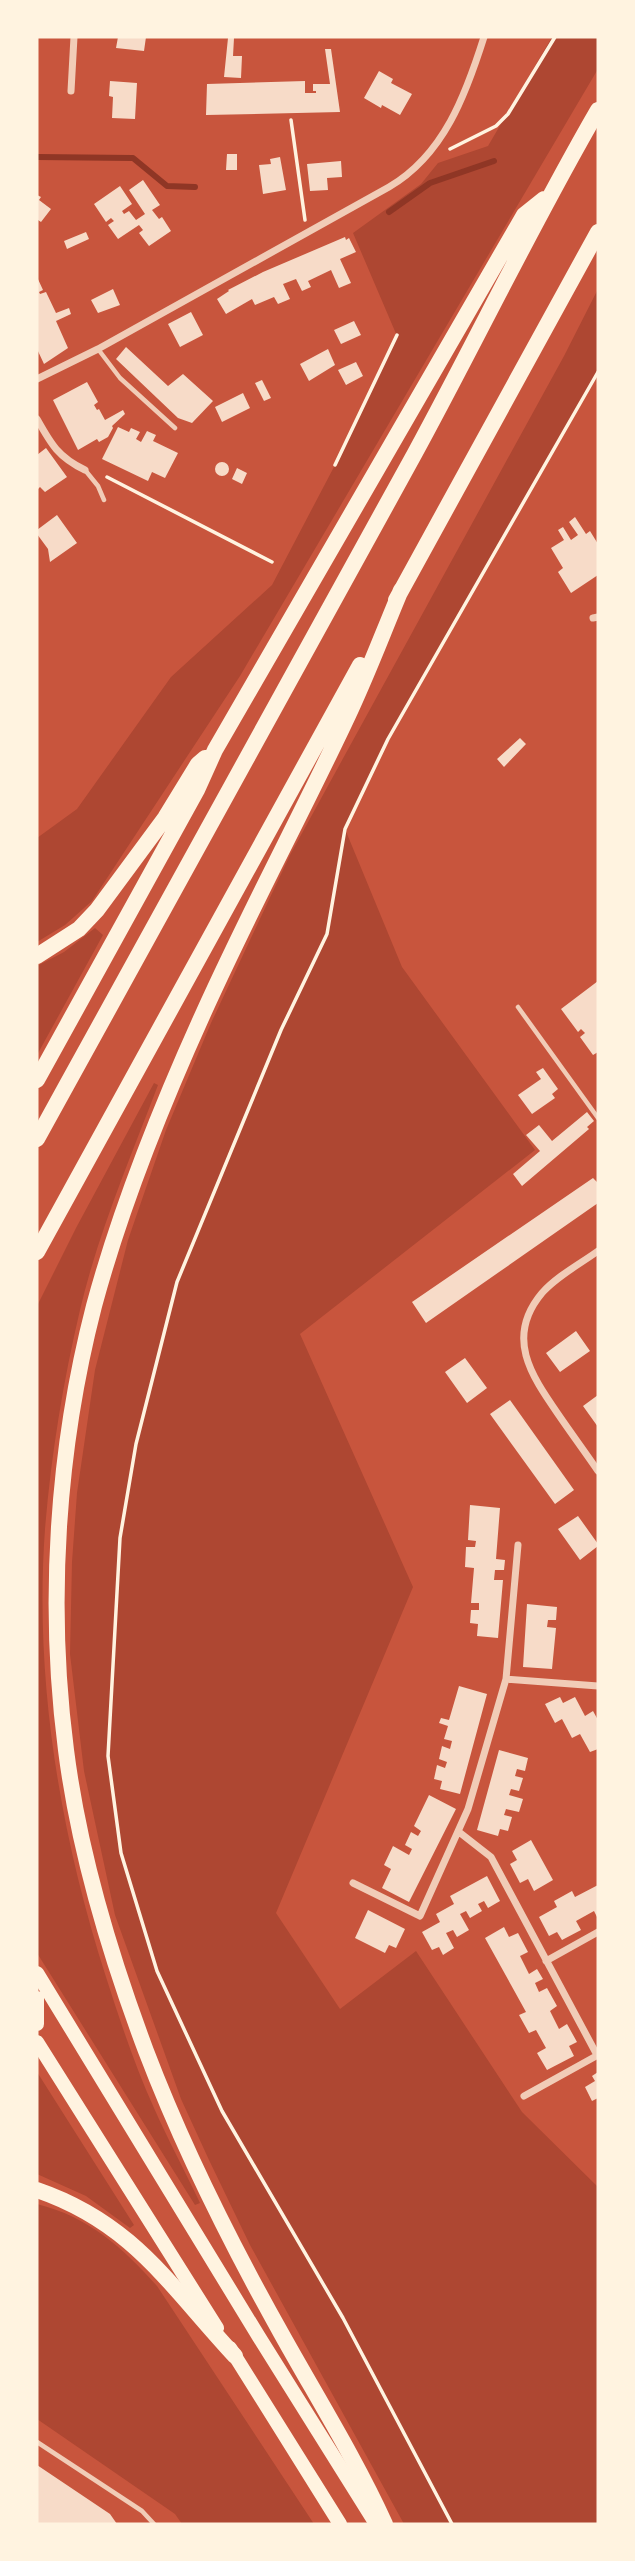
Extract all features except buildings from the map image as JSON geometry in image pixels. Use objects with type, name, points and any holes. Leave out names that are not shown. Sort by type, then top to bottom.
[{"type":"highway","points":[[37,1139],[462,367],[549,195],[598,110]]},
{"type":"highway","points":[[37,1080],[197,790],[215,750],[524,215],[549,195]]},
{"type":"highway","points":[[37,1252],[598,232]]},
{"type":"highway","points":[[385,2524],[353,2457],[254,2285],[218,2213],[159,2084],[126,1995],[93,1883],[71,1782],[60,1696],[58,1601],[62,1498],[74,1411],[93,1310],[124,1208],[153,1131],[202,1016],[344,724],[401,590]]},
{"type":"highway","points":[[37,956],[79,929],[97,910],[165,818],[198,764],[215,750]]},
{"type":"highway","points":[[37,1973],[376,2524]]},
{"type":"highway","points":[[37,1998],[37,2025]]},
{"type":"highway","points":[[37,2042],[340,2524]]},
{"type":"highway","points":[[37,2190],[92,2213],[128,2239],[167,2278],[235,2356]]},
{"type":"street","points":[[71,92],[74,37]]},
{"type":"street","points":[[37,379],[98,349],[399,181],[419,164],[441,136],[465,96],[484,37]]},
{"type":"street","points":[[37,419],[54,449],[67,461],[85,470]]},
{"type":"street","points":[[598,1251],[541,1295],[527,1322],[524,1341],[530,1373],[598,1471]]},
{"type":"street","points":[[352,1883],[420,1916],[468,1809],[506,1679],[518,1545]]},
{"type":"street","points":[[506,1679],[598,1686]]},
{"type":"street","points":[[459,1832],[491,1857],[598,2055],[524,2096]]},
{"type":"street","points":[[547,1961],[598,1932]]},
{"type":"lane","points":[[98,349],[120,378],[175,428]]},
{"type":"lane","points":[[85,470],[98,486],[104,500]]},
{"type":"lane","points":[[518,1007],[598,1118]]},
{"type":"lane","points":[[37,2442],[142,2511],[154,2524]]},
{"type":"path","points":[[419,164],[496,126],[508,114],[555,37]]},
{"type":"path","points":[[291,120],[307,232]]},
{"type":"path","points":[[335,465],[397,335]]},
{"type":"path","points":[[452,2524],[343,2318],[222,2111],[157,1971],[121,1853],[108,1756],[120,1538],[136,1444],[177,1282],[281,1030],[327,934],[345,829],[388,739],[598,372]]},
{"type":"path","points":[[85,470],[109,478],[272,562]]},
{"type":"shaded area","points":[[552,37],[598,37],[598,69],[240,676],[92,901],[65,925],[37,942],[37,838],[77,809],[171,677],[272,585],[335,465],[397,336],[353,233],[421,184],[438,163],[488,146]]},
{"type":"shaded area","points":[[598,289],[598,372],[388,739],[345,829],[402,967],[535,1150],[300,1334],[413,1587],[276,1913],[340,2009],[416,1951],[522,2112],[598,2187],[598,2524],[404,2524],[250,2245],[209,2160],[181,2099],[115,1915],[84,1771],[70,1654],[77,1493],[95,1370],[128,1240],[166,1130],[211,1023],[290,855],[564,356]]},
{"type":"shaded area","points":[[95,928],[103,935],[37,1055],[37,966],[64,952]]},
{"type":"shaded area","points":[[154,1083],[158,1085],[115,1196],[87,1281],[68,1364],[54,1447],[45,1529],[43,1643],[54,1756],[90,1923],[134,2060],[159,2120],[200,2203],[195,2205],[37,1953],[37,1306]]},
{"type":"shaded area","points":[[37,2072],[134,2225],[130,2228],[86,2196],[37,2174]]},
{"type":"shaded area","points":[[37,2204],[89,2225],[117,2246],[157,2286],[314,2524],[182,2524],[175,2514],[37,2419]]},
{"type":"waterway","points":[[37,157],[133,158],[167,186],[195,187]]},
{"type":"waterway","points":[[389,212],[430,183],[494,161]]}]
